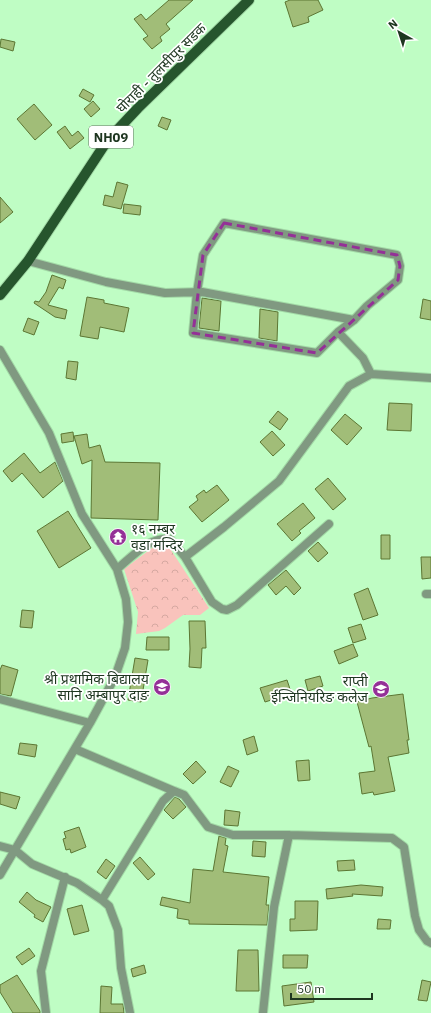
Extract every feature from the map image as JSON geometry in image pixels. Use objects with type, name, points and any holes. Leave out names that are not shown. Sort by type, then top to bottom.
[{"type":"main road","name":"घोराही - तुलसीपुर सडक","points":[[0,295],[28,261],[107,141],[138,108],[249,0]]},
{"type":"street","points":[[224,224],[397,256],[400,266],[398,280],[367,306],[354,320],[338,332],[317,353],[193,333],[197,292],[203,254],[224,224]]},
{"type":"street","points":[[28,261],[106,282],[165,293],[197,292],[354,320]]},
{"type":"street","points":[[338,332],[363,358],[371,374]]},
{"type":"street","points":[[0,350],[49,433],[82,514],[117,569],[126,599],[128,622],[125,648],[115,677],[75,749],[0,875]]},
{"type":"street","points":[[185,557],[279,481],[349,386],[371,374],[431,378]]},
{"type":"street","points":[[117,569],[148,544],[162,538],[170,539],[185,557],[212,602],[222,609],[227,610],[237,605],[329,524]]},
{"type":"street","points":[[0,699],[90,723]]},
{"type":"street","points":[[75,749],[184,795],[208,827],[233,835],[289,834],[392,838],[404,847],[415,916],[419,930],[427,941],[431,943]]},
{"type":"street","points":[[102,900],[163,801],[174,791]]},
{"type":"street","points":[[263,1013],[274,907],[289,834]]},
{"type":"street","points":[[0,846],[15,850],[32,864],[77,883],[109,906],[118,930],[121,968],[130,1013]]},
{"type":"street","points":[[46,1013],[42,971],[65,877]]},
{"type":"highlighted area","points":[[224,223],[397,255],[400,266],[398,280],[317,353],[193,333],[203,255]]},
{"type":"green space","points":[[162,546],[171,550],[209,608],[200,615],[183,615],[159,631],[136,634],[138,612],[124,569],[152,548]]},
{"type":"building","points":[[169,0],[193,0],[166,24],[170,29],[160,37],[162,41],[152,49],[143,39],[148,36],[134,19],[141,14],[146,20]]},
{"type":"building","points":[[290,0],[318,0],[323,10],[308,17],[309,22],[293,27],[285,2]]},
{"type":"building","points":[[1,39],[15,42],[13,51],[0,47]]},
{"type":"building","points":[[83,89],[94,95],[90,102],[79,96]]},
{"type":"building","points":[[93,101],[100,109],[91,117],[84,109]]},
{"type":"building","points":[[34,104],[52,125],[35,140],[17,119]]},
{"type":"building","points":[[162,117],[171,120],[167,130],[158,126]]},
{"type":"building","points":[[65,126],[72,136],[78,131],[84,138],[70,149],[57,132]]},
{"type":"building","points":[[117,182],[128,185],[121,209],[103,205],[105,195],[113,197]]},
{"type":"building","points":[[0,197],[13,212],[0,223]]},
{"type":"building","points":[[124,204],[141,206],[140,215],[123,213]]},
{"type":"building","points":[[52,275],[66,280],[63,289],[59,287],[48,305],[67,310],[65,319],[55,317],[34,303],[35,301],[39,302],[46,292]]},
{"type":"building","points":[[87,297],[104,300],[104,303],[129,308],[124,332],[100,327],[98,339],[80,336]]},
{"type":"building","points":[[202,298],[221,301],[219,331],[199,328]]},
{"type":"building","points":[[423,299],[431,301],[431,320],[420,318]]},
{"type":"building","points":[[260,309],[278,312],[277,341],[259,338]]},
{"type":"building","points":[[28,318],[39,322],[34,335],[23,331]]},
{"type":"building","points":[[68,361],[78,362],[76,380],[66,378]]},
{"type":"building","points":[[389,403],[412,404],[411,431],[387,430]]},
{"type":"building","points":[[278,411],[288,419],[280,430],[269,422]]},
{"type":"building","points":[[345,414],[362,428],[347,445],[331,430]]},
{"type":"building","points":[[272,431],[285,445],[273,456],[260,442]]},
{"type":"building","points":[[73,432],[74,441],[62,443],[61,434]]},
{"type":"building","points":[[87,434],[89,448],[100,445],[105,462],[160,463],[158,520],[91,518],[92,460],[82,464],[74,436]]},
{"type":"building","points":[[24,453],[40,473],[55,462],[63,481],[43,498],[22,473],[12,482],[3,471]]},
{"type":"building","points":[[328,478],[346,499],[333,510],[315,489]]},
{"type":"building","points":[[217,485],[229,500],[202,522],[189,507],[198,500],[196,496],[204,490],[206,493]]},
{"type":"building","points":[[303,503],[315,518],[299,531],[301,533],[292,541],[277,524]]},
{"type":"building","points":[[68,511],[91,548],[59,568],[37,531]]},
{"type":"building","points":[[381,535],[390,535],[390,559],[381,559]]},
{"type":"building","points":[[318,542],[328,553],[318,562],[308,551]]},
{"type":"building","points":[[421,557],[431,557],[431,578],[422,579]]},
{"type":"building","points":[[286,570],[301,588],[294,595],[286,586],[276,595],[268,585]]},
{"type":"building","points":[[368,588],[378,615],[363,620],[354,594]]},
{"type":"building","points":[[22,610],[34,611],[32,628],[20,627]]},
{"type":"building","points":[[189,621],[205,621],[206,648],[202,648],[201,668],[189,667]]},
{"type":"building","points":[[361,624],[366,639],[353,643],[348,628]]},
{"type":"building","points":[[147,637],[169,637],[169,650],[146,650]]},
{"type":"building","points":[[353,644],[358,656],[339,664],[334,651]]},
{"type":"building","points":[[135,658],[148,660],[141,702],[128,700]]},
{"type":"building","points":[[2,665],[18,670],[11,696],[0,694],[0,670]]},
{"type":"building","points":[[320,676],[323,686],[308,691],[305,680]]},
{"type":"building","points":[[287,680],[290,689],[283,691],[284,696],[265,702],[260,688]]},
{"type":"building","points":[[403,694],[409,740],[407,740],[409,753],[388,757],[395,791],[374,795],[373,792],[362,794],[359,773],[375,771],[371,746],[369,747],[357,702],[372,698]]},
{"type":"building","points":[[254,736],[258,751],[247,755],[243,740]]},
{"type":"building","points":[[20,743],[37,745],[35,757],[18,754]]},
{"type":"building","points":[[309,760],[310,780],[298,781],[296,761]]},
{"type":"building","points":[[196,761],[206,772],[193,784],[183,774]]},
{"type":"building","points":[[228,766],[239,771],[231,787],[220,782]]},
{"type":"building","points":[[0,792],[20,797],[16,809],[0,804]]},
{"type":"building","points":[[175,797],[179,799],[186,807],[173,819],[164,810]]},
{"type":"building","points":[[225,810],[240,812],[238,826],[224,825]]},
{"type":"building","points":[[79,827],[86,847],[71,853],[70,849],[66,850],[63,839],[66,838],[64,832]]},
{"type":"building","points":[[219,836],[226,838],[225,845],[228,846],[223,872],[269,877],[266,905],[269,905],[267,925],[189,924],[189,920],[177,918],[178,909],[160,905],[162,897],[190,903],[193,869],[213,871]]},
{"type":"building","points":[[253,841],[266,842],[265,857],[252,856]]},
{"type":"building","points":[[140,857],[155,874],[148,880],[133,863]]},
{"type":"building","points":[[106,859],[115,866],[106,879],[97,872]]},
{"type":"building","points":[[354,860],[355,870],[338,871],[337,861]]},
{"type":"building","points":[[361,885],[383,887],[382,896],[352,894],[353,896],[327,899],[326,889]]},
{"type":"building","points":[[27,892],[36,900],[51,907],[43,922],[34,917],[35,915],[19,902]]},
{"type":"building","points":[[295,901],[318,901],[317,930],[290,931],[290,919],[295,919]]},
{"type":"building","points":[[82,905],[89,931],[74,935],[67,909]]},
{"type":"building","points":[[378,919],[391,920],[390,929],[377,929]]},
{"type":"building","points":[[29,948],[35,956],[22,965],[16,957]]},
{"type":"building","points":[[238,950],[258,950],[259,991],[236,991]]},
{"type":"building","points":[[283,955],[308,955],[307,968],[283,968]]},
{"type":"building","points":[[144,965],[146,973],[133,977],[131,969]]},
{"type":"building","points":[[17,975],[40,1013],[13,1013],[0,992],[0,985]]},
{"type":"building","points":[[422,980],[431,982],[427,1001],[418,1000]]},
{"type":"building","points":[[311,982],[314,1002],[284,1006],[282,986]]},
{"type":"building","points":[[101,986],[112,987],[111,1004],[123,1004],[124,1013],[100,1013]]},
{"type":"place","name":"१६ नम्बर वडा मन्दिर","points":[[118,537]]},
{"type":"place","name":"श्री प्रथामिक बिद्यालय सानि अम्बापुर दाङ","points":[[162,687]]},
{"type":"place","name":"राप्ती ईन्जिनियरिङ कलेज","points":[[381,689]]}]
